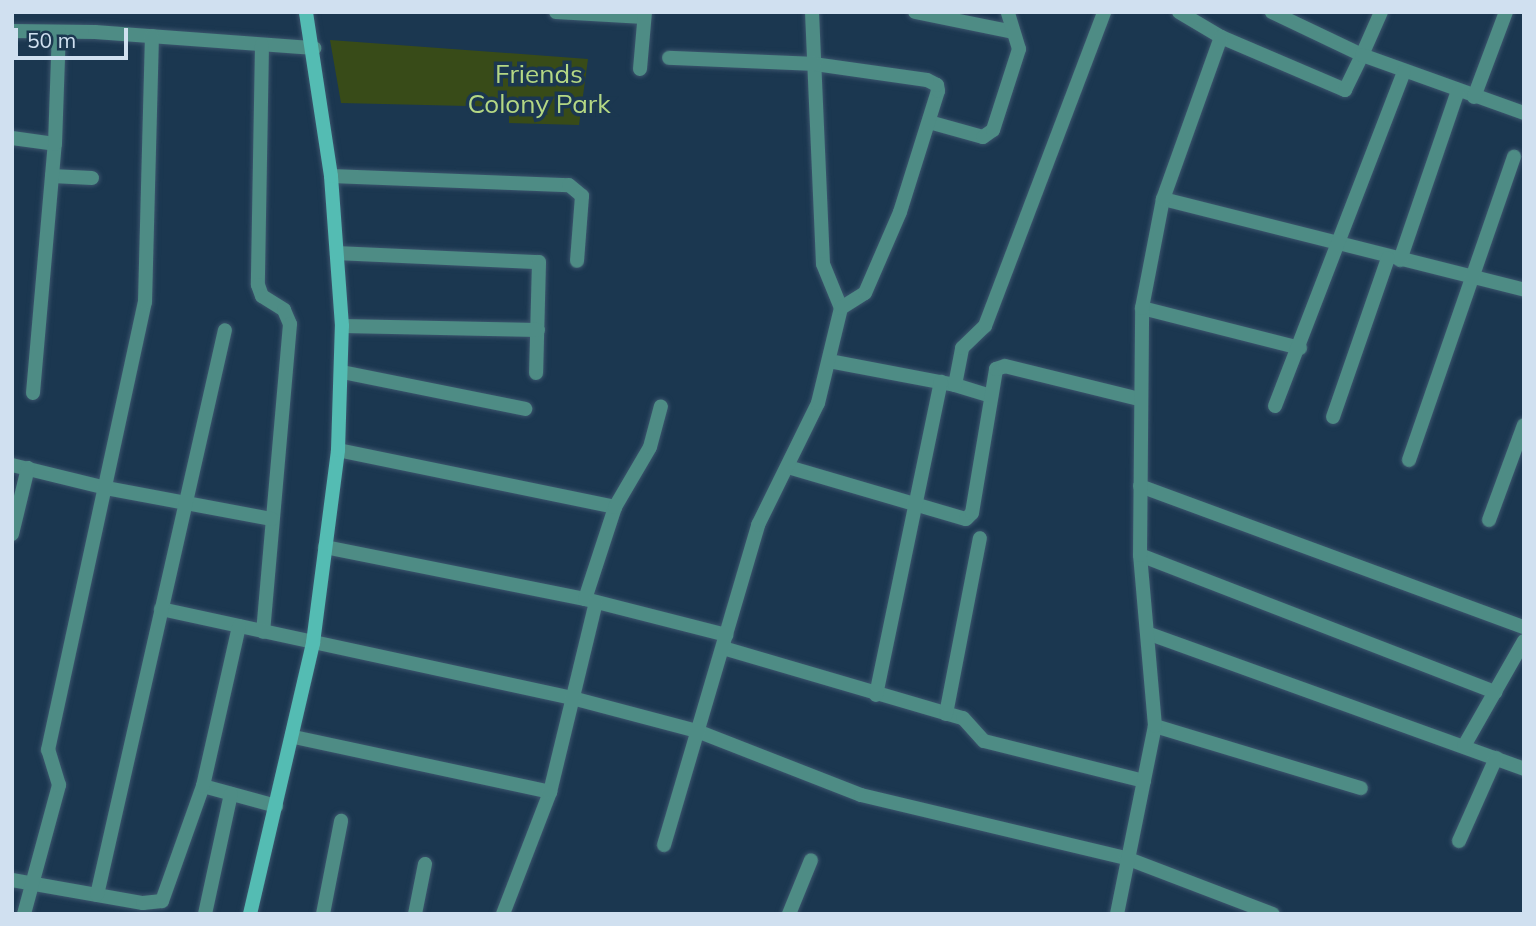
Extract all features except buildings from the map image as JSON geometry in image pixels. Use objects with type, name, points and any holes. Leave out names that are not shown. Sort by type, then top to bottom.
[{"type":"street","points":[[250,914],[294,737],[313,643],[338,450],[342,326],[337,253],[331,176],[314,48],[306,12]]},
{"type":"street","points":[[556,12],[644,15],[640,69]]},
{"type":"street","points":[[664,845],[758,525],[818,403],[841,309],[823,264],[812,12]]},
{"type":"street","points":[[915,12],[1013,32]]},
{"type":"street","points":[[929,122],[989,135],[1019,49],[1008,12]]},
{"type":"street","points":[[876,695],[916,507],[948,384],[962,348],[985,326],[1104,12]]},
{"type":"street","points":[[1178,12],[1221,37],[1339,90],[1348,86],[1381,12]]},
{"type":"street","points":[[1272,12],[1295,17],[1362,55],[1404,72],[1524,113]]},
{"type":"street","points":[[1474,97],[1506,12]]},
{"type":"street","points":[[12,31],[152,36],[314,48]]},
{"type":"street","points":[[33,393],[55,144],[59,32]]},
{"type":"street","points":[[24,914],[59,779],[48,750],[145,302],[152,36]]},
{"type":"street","points":[[1117,914],[1126,858],[1155,726],[1140,555],[1139,399],[1142,309],[1163,199],[1221,37]]},
{"type":"street","points":[[262,45],[258,285],[262,296],[284,310],[290,324],[262,632]]},
{"type":"street","points":[[669,58],[815,64],[933,82],[938,91],[900,212],[867,288],[841,309]]},
{"type":"street","points":[[1275,407],[1341,244],[1404,72]]},
{"type":"street","points":[[1333,417],[1458,91]]},
{"type":"street","points":[[12,138],[55,144]]},
{"type":"street","points":[[1409,460],[1514,157]]},
{"type":"street","points":[[52,176],[92,178]]},
{"type":"street","points":[[331,176],[569,185],[582,196],[578,261]]},
{"type":"street","points":[[1163,199],[1524,290]]},
{"type":"street","points":[[337,253],[535,260],[542,265],[536,373]]},
{"type":"street","points":[[1142,309],[1300,348]]},
{"type":"street","points":[[342,326],[538,330]]},
{"type":"street","points":[[97,895],[183,502],[225,330]]},
{"type":"street","points":[[829,360],[948,384],[990,396]]},
{"type":"street","points":[[788,467],[961,519],[969,517],[994,373],[1000,366],[1139,399]]},
{"type":"street","points":[[342,372],[525,409]]},
{"type":"street","points":[[503,914],[551,792],[576,699],[590,601],[615,507],[650,447],[661,406]]},
{"type":"street","points":[[1489,520],[1523,427]]},
{"type":"street","points":[[338,450],[615,507]]},
{"type":"street","points":[[12,465],[106,488],[272,519]]},
{"type":"street","points":[[12,534],[28,468]]},
{"type":"street","points":[[1140,486],[1524,627]]},
{"type":"street","points":[[946,714],[980,538]]},
{"type":"street","points":[[325,547],[590,601],[725,641],[876,695],[966,720],[984,741],[1144,781]]},
{"type":"street","points":[[1140,555],[1495,692]]},
{"type":"street","points":[[161,609],[576,699],[697,731],[861,795],[1126,858],[1272,914]]},
{"type":"street","points":[[12,880],[143,903],[162,901],[203,786],[239,626]]},
{"type":"street","points":[[1147,633],[1524,769]]},
{"type":"street","points":[[1464,746],[1524,641]]},
{"type":"street","points":[[1155,726],[1361,788]]},
{"type":"street","points":[[294,737],[551,792]]},
{"type":"street","points":[[1459,841],[1496,758]]},
{"type":"street","points":[[203,786],[276,806]]},
{"type":"street","points":[[205,914],[231,794]]},
{"type":"street","points":[[323,914],[341,821]]},
{"type":"street","points":[[789,914],[811,860]]},
{"type":"street","points":[[415,914],[425,864]]},
{"type":"green space","name":"Friends Colony Park","points":[[330,40],[588,59],[579,125],[509,123],[509,107],[341,103]]}]
